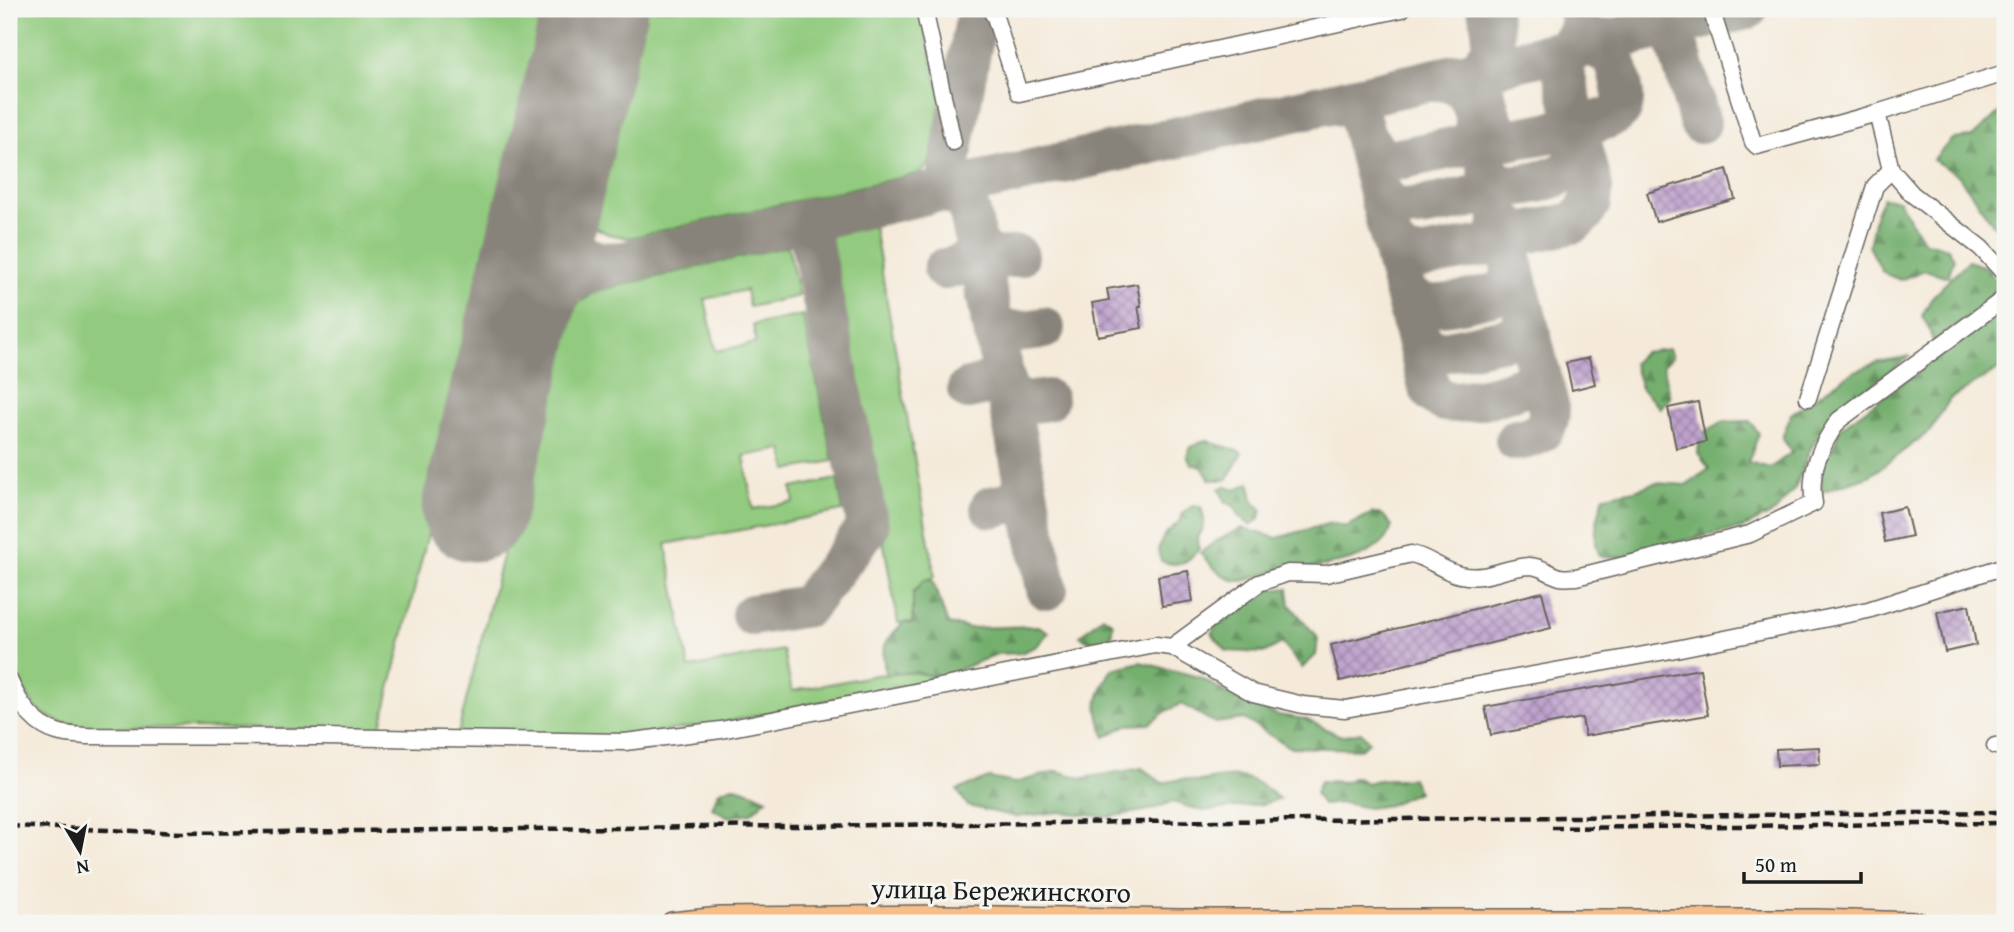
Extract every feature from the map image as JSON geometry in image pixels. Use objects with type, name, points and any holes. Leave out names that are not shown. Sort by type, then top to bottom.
[{"type":"main road","name":"улица Бережинского","points":[[672,923],[745,918],[944,916],[1183,922],[1918,923]]},
{"type":"lane","points":[[925,9],[953,142]]},
{"type":"lane","points":[[990,9],[1019,93],[1337,16],[1402,9]]},
{"type":"lane","points":[[1711,9],[1753,142],[1757,146],[1877,113],[2005,73]]},
{"type":"lane","points":[[1877,113],[1891,170],[1912,194],[1980,248],[2005,274]]},
{"type":"lane","points":[[1808,398],[1875,186],[1891,170]]},
{"type":"lane","points":[[1172,647],[1259,583],[1288,573],[1326,574],[1410,554],[1419,555],[1444,570],[1481,578],[1528,566],[1541,568],[1561,577],[1576,577],[1750,534],[1814,503],[1813,471],[1828,436],[1839,420],[2005,298]]},
{"type":"lane","points":[[9,680],[17,699],[36,720],[56,732],[85,736],[308,736],[625,742],[721,730],[1155,645],[1172,647],[1253,693],[1303,705],[1345,709],[1666,651],[1868,610],[2005,566]]},
{"type":"green space","points":[[9,9],[556,9],[380,730],[78,727],[62,723],[40,710],[20,681],[9,654]]},
{"type":"green space","points":[[637,9],[920,9],[946,117],[938,153],[921,173],[629,238],[608,234],[596,228],[588,207]]},
{"type":"green space","points":[[2005,107],[2005,224],[1998,231],[1958,175],[1933,160],[1952,139],[1972,137]]},
{"type":"green space","points":[[1883,198],[1899,200],[1923,241],[1948,248],[1954,258],[1948,277],[1925,270],[1900,280],[1883,273],[1869,246],[1876,212]]},
{"type":"green space","points":[[873,221],[935,577],[924,580],[913,623],[898,623],[828,232]]},
{"type":"green space","points":[[788,246],[799,296],[749,307],[746,290],[705,299],[716,351],[756,343],[753,325],[803,315],[833,461],[787,470],[783,449],[744,456],[753,509],[794,502],[792,488],[837,479],[843,511],[666,544],[689,668],[783,650],[792,691],[876,675],[915,672],[939,678],[720,723],[624,737],[458,733],[560,324],[575,306],[597,291]]},
{"type":"green space","points":[[1968,261],[1986,267],[1996,281],[1991,299],[1933,342],[1922,316],[1932,297]]},
{"type":"green space","points":[[2002,311],[2005,313],[2003,367],[1950,399],[1930,431],[1871,475],[1822,492],[1820,463],[1834,446],[1840,428]]},
{"type":"green space","points":[[1669,349],[1672,357],[1663,365],[1670,398],[1660,408],[1641,388],[1633,363],[1644,352]]},
{"type":"green space","points":[[1911,356],[1829,417],[1810,450],[1795,488],[1775,512],[1743,528],[1641,550],[1625,558],[1600,556],[1596,534],[1604,496],[1655,483],[1686,485],[1709,469],[1698,453],[1700,435],[1722,422],[1750,421],[1759,434],[1748,462],[1770,468],[1792,452],[1782,438],[1791,414],[1853,372],[1879,362]]},
{"type":"green space","points":[[1205,440],[1242,453],[1227,480],[1210,480],[1202,467],[1191,464],[1187,456],[1191,447]]},
{"type":"green space","points":[[1250,483],[1253,501],[1262,510],[1260,519],[1250,525],[1240,517],[1235,507],[1225,501],[1219,489],[1225,486],[1236,489]]},
{"type":"green space","points":[[1194,505],[1201,507],[1204,520],[1204,527],[1197,537],[1199,549],[1182,563],[1161,561],[1158,550],[1164,535],[1179,522],[1182,513]]},
{"type":"green space","points":[[1372,513],[1383,515],[1392,526],[1385,540],[1373,550],[1341,562],[1271,572],[1239,581],[1222,575],[1200,553],[1216,541],[1242,528],[1277,538],[1331,523],[1346,527]]},
{"type":"green space","points":[[924,580],[932,580],[948,624],[969,628],[1038,626],[1049,632],[1037,646],[1021,653],[997,654],[939,678],[915,672],[886,675],[883,657],[885,645],[904,622],[913,623],[913,593]]},
{"type":"green space","points":[[1288,588],[1290,605],[1318,638],[1316,655],[1302,668],[1282,643],[1263,653],[1227,651],[1212,634],[1219,617],[1270,590]]},
{"type":"green space","points":[[1103,616],[1113,623],[1110,643],[1098,646],[1080,636]]},
{"type":"green space","points":[[1140,662],[1199,677],[1238,699],[1278,715],[1305,719],[1341,736],[1361,732],[1369,742],[1360,749],[1289,747],[1244,719],[1215,723],[1181,704],[1149,724],[1127,725],[1105,737],[1097,710],[1102,688],[1112,669]]},
{"type":"green space","points":[[1142,768],[1162,783],[1181,779],[1198,781],[1242,777],[1259,784],[1279,799],[1263,804],[1203,811],[1172,802],[1150,810],[1108,817],[1059,812],[1016,817],[968,806],[957,790],[989,778],[1015,783],[1057,771],[1082,778]]},
{"type":"green space","points":[[1355,777],[1367,783],[1412,778],[1418,792],[1389,805],[1368,808],[1344,803],[1322,805],[1315,793],[1320,781],[1345,782]]},
{"type":"green space","points":[[732,786],[767,799],[751,813],[729,817],[712,808],[718,792]]},
{"type":"building","points":[[1727,169],[1735,199],[1656,222],[1647,193]]},
{"type":"building","points":[[1137,284],[1142,328],[1098,336],[1092,303],[1109,300],[1107,289]]},
{"type":"building","points":[[1589,358],[1595,384],[1572,390],[1566,363]]},
{"type":"building","points":[[1698,402],[1706,442],[1676,448],[1668,408]]},
{"type":"building","points":[[1905,507],[1912,536],[1885,542],[1879,513]]},
{"type":"building","points":[[1188,571],[1193,601],[1162,606],[1158,576]]},
{"type":"building","points":[[1542,592],[1551,628],[1340,681],[1331,645]]},
{"type":"building","points":[[1969,605],[1976,645],[1945,652],[1937,612]]},
{"type":"building","points":[[1700,669],[1708,715],[1585,736],[1582,718],[1491,735],[1485,707]]},
{"type":"building","points":[[1819,747],[1820,764],[1777,766],[1776,749]]},
{"type":"taxiway","points":[[950,188],[949,166],[978,9]]},
{"type":"taxiway","points":[[1474,71],[1488,57],[1493,43],[1488,9]]},
{"type":"taxiway","points":[[1562,51],[1578,33],[1579,9]]},
{"type":"taxiway","points":[[520,319],[546,297],[570,282],[628,261],[1747,9]]},
{"type":"taxiway","points":[[1663,29],[1676,40],[1700,123]]},
{"type":"taxiway","points":[[1484,93],[1496,127],[1505,136],[1513,139],[1589,124],[1615,114],[1621,109],[1623,100],[1622,85],[1614,61],[1607,54],[1587,46]]},
{"type":"taxiway","points":[[1500,215],[1511,230],[1526,233],[1573,223],[1591,202],[1592,187],[1563,70],[1566,58],[1579,47]]},
{"type":"taxiway","points":[[1332,103],[1353,107],[1359,115],[1429,387],[1445,401],[1492,396],[1518,388],[1532,378],[1535,367],[1533,346],[1474,109],[1460,88],[1450,82],[1437,80]]},
{"type":"taxiway","points":[[1365,136],[1378,155],[1394,160],[1466,145],[1474,132],[1476,116]]},
{"type":"taxiway","points":[[1488,166],[1496,180],[1507,185],[1546,180],[1571,167],[1577,156],[1580,140]]},
{"type":"taxiway","points":[[1377,185],[1386,199],[1396,207],[1427,206],[1479,194],[1487,181],[1488,166]]},
{"type":"taxiway","points":[[942,190],[963,199],[970,213],[1047,589]]},
{"type":"taxiway","points":[[551,191],[559,225],[579,253],[589,259],[624,262]]},
{"type":"taxiway","points":[[1392,242],[1402,253],[1418,258],[1483,246],[1497,234],[1500,215]]},
{"type":"taxiway","points":[[752,615],[807,606],[868,527],[807,219]]},
{"type":"taxiway","points":[[976,245],[995,257],[1018,256]]},
{"type":"taxiway","points":[[944,269],[965,262],[972,256],[976,245]]},
{"type":"taxiway","points":[[1404,287],[1411,297],[1420,303],[1459,303],[1501,292],[1510,282],[1511,264]]},
{"type":"taxiway","points":[[1415,330],[1427,347],[1443,352],[1515,337],[1523,328],[1524,314]]},
{"type":"taxiway","points":[[991,320],[1010,331],[1044,328]]},
{"type":"taxiway","points":[[1516,440],[1536,435],[1547,423],[1549,409],[1534,350]]},
{"type":"taxiway","points":[[968,389],[989,382],[997,374],[1001,363]]},
{"type":"taxiway","points":[[1005,386],[1018,400],[1047,400]]},
{"type":"taxiway","points":[[991,507],[1015,499],[1021,491],[1024,477]]},
{"type":"runway","points":[[474,509],[595,9]]},
{"type":"railway","points":[[9,826],[182,833],[2005,812]]},
{"type":"railway","points":[[1552,828],[2005,823]]}]
